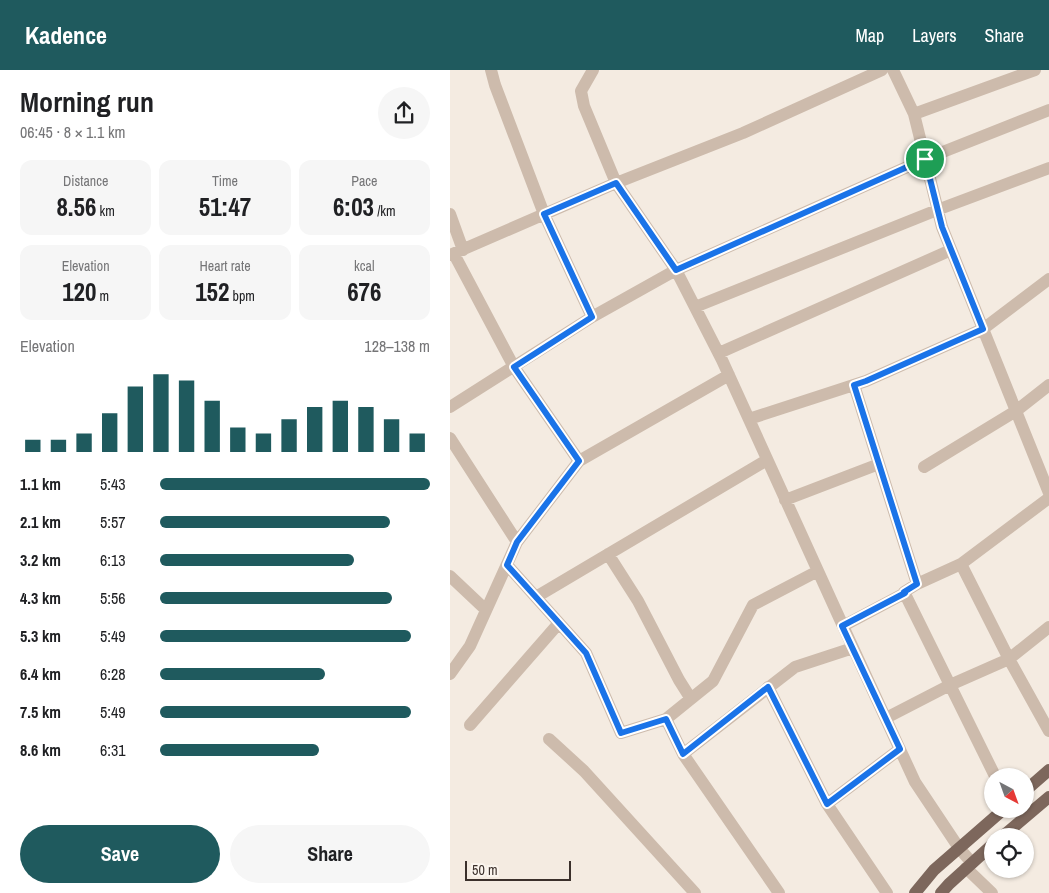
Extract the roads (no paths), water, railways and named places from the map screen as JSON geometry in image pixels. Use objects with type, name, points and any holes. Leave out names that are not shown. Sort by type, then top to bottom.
[{"type":"main road","points":[[1034,783],[1049,770]]},
{"type":"main road","points":[[1012,828],[1049,797]]},
{"type":"main road","points":[[915,893],[934,870],[994,818]]},
{"type":"main road","points":[[941,893],[984,852]]},
{"type":"street","points":[[491,70],[544,214],[592,317]]},
{"type":"street","points":[[592,70],[581,91],[582,99],[616,183],[676,270],[719,353],[842,626],[915,782],[969,865],[992,893]]},
{"type":"street","points":[[456,253],[616,183],[743,134],[882,70]]},
{"type":"street","points":[[893,70],[914,114],[942,227],[1049,493]]},
{"type":"street","points":[[914,114],[1035,70]]},
{"type":"street","points":[[450,407],[592,317],[676,270],[925,159],[1049,110]]},
{"type":"street","points":[[695,307],[937,210],[1049,168]]},
{"type":"street","points":[[450,214],[456,253],[514,367],[579,461]]},
{"type":"street","points":[[719,353],[951,250]]},
{"type":"street","points":[[749,419],[866,381],[983,329],[1049,279]]},
{"type":"street","points":[[450,674],[470,646],[517,542],[579,461],[729,375]]},
{"type":"street","points":[[854,385],[917,584]]},
{"type":"street","points":[[924,467],[1016,411],[1049,385]]},
{"type":"street","points":[[450,438],[517,542]]},
{"type":"street","points":[[536,597],[767,460]]},
{"type":"street","points":[[786,500],[879,464]]},
{"type":"street","points":[[842,626],[905,593],[917,584],[961,564],[1049,498]]},
{"type":"street","points":[[608,554],[638,601],[679,680],[691,698]]},
{"type":"street","points":[[961,564],[1009,659],[1049,731]]},
{"type":"street","points":[[507,565],[586,653],[621,733],[666,719],[712,681],[753,605],[818,571]]},
{"type":"street","points":[[450,576],[486,610]]},
{"type":"street","points":[[905,593],[991,768]]},
{"type":"street","points":[[470,725],[559,623]]},
{"type":"street","points":[[886,718],[950,685],[1009,659],[1049,626]]},
{"type":"street","points":[[683,754],[795,667],[853,648]]},
{"type":"street","points":[[768,687],[827,804],[887,893]]},
{"type":"street","points":[[666,719],[683,754],[780,893]]},
{"type":"street","points":[[549,738],[584,772],[695,893]]},
{"type":"street","points":[[827,804],[900,749]]}]
